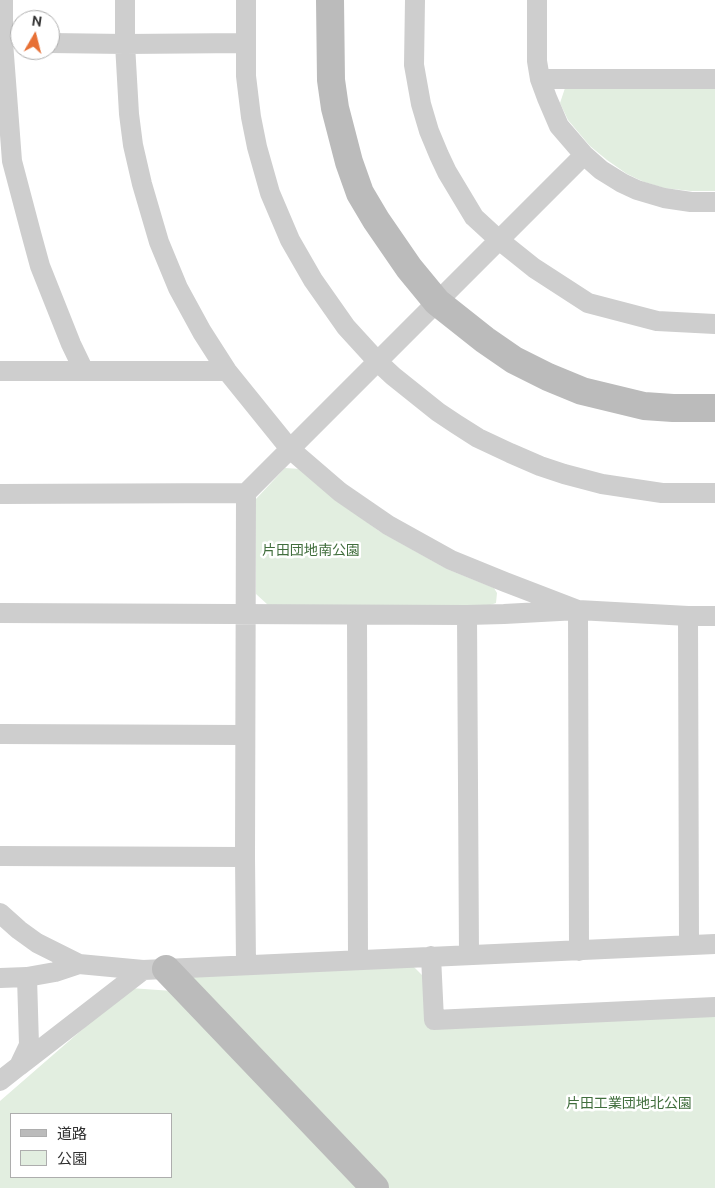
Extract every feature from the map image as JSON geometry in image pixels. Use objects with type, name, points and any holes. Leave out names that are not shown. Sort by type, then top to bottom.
[{"type":"street","points":[[3,0],[8,42],[12,161],[40,266],[71,344],[84,371]]},
{"type":"street","points":[[125,0],[125,44],[129,114],[133,144],[142,184],[159,242],[178,288],[202,332],[227,371],[290,449],[340,492],[388,525],[451,560],[578,610]]},
{"type":"street","points":[[246,0],[246,76],[251,117],[270,194],[290,240],[313,280],[346,327],[378,362],[438,412],[456,424],[486,442],[540,466],[602,484],[662,493],[715,493]]},
{"type":"street","points":[[330,0],[331,80],[335,108],[349,162],[360,193],[376,220],[409,268],[437,302],[514,360],[582,392],[644,406],[715,408]]},
{"type":"street","points":[[415,0],[414,65],[429,131],[447,172],[474,217],[534,268],[588,303],[657,321],[715,324]]},
{"type":"street","points":[[537,0],[537,61],[540,79],[560,126],[584,155],[601,170],[637,190],[664,198],[691,202],[715,202]]},
{"type":"street","points":[[60,43],[246,43]]},
{"type":"street","points":[[540,79],[715,79]]},
{"type":"street","points":[[246,965],[246,493],[584,155]]},
{"type":"street","points":[[0,371],[227,371]]},
{"type":"street","points":[[0,494],[246,493]]},
{"type":"street","points":[[578,610],[579,951]]},
{"type":"street","points":[[0,613],[467,615],[578,610],[715,616]]},
{"type":"street","points":[[357,615],[358,960]]},
{"type":"street","points":[[467,615],[469,955]]},
{"type":"street","points":[[688,616],[690,945]]},
{"type":"street","points":[[0,734],[245,735]]},
{"type":"street","points":[[0,856],[245,857]]},
{"type":"street","points":[[0,913],[37,943],[79,964],[154,970],[715,944]]},
{"type":"street","points":[[431,956],[434,1020],[715,1007]]},
{"type":"street","points":[[0,978],[27,977],[54,972],[79,964]]},
{"type":"street","points":[[0,1081],[154,970]]},
{"type":"street","points":[[154,970],[375,1188]]},
{"type":"street","points":[[19,1066],[30,1045],[27,977]]},
{"type":"green space","points":[[565,88],[715,88],[715,191],[664,188],[627,174],[590,146],[568,120],[560,103]]},
{"type":"green space","name":"片田団地南公園","points":[[285,468],[301,469],[338,501],[379,531],[447,569],[494,588],[497,593],[496,603],[490,605],[268,605],[256,594],[256,499]]},
{"type":"green space","name":"片田工業団地北公園","points":[[412,965],[424,977],[426,1026],[715,1014],[715,1188],[0,1188],[0,1101],[130,988],[201,993],[186,977]]}]
